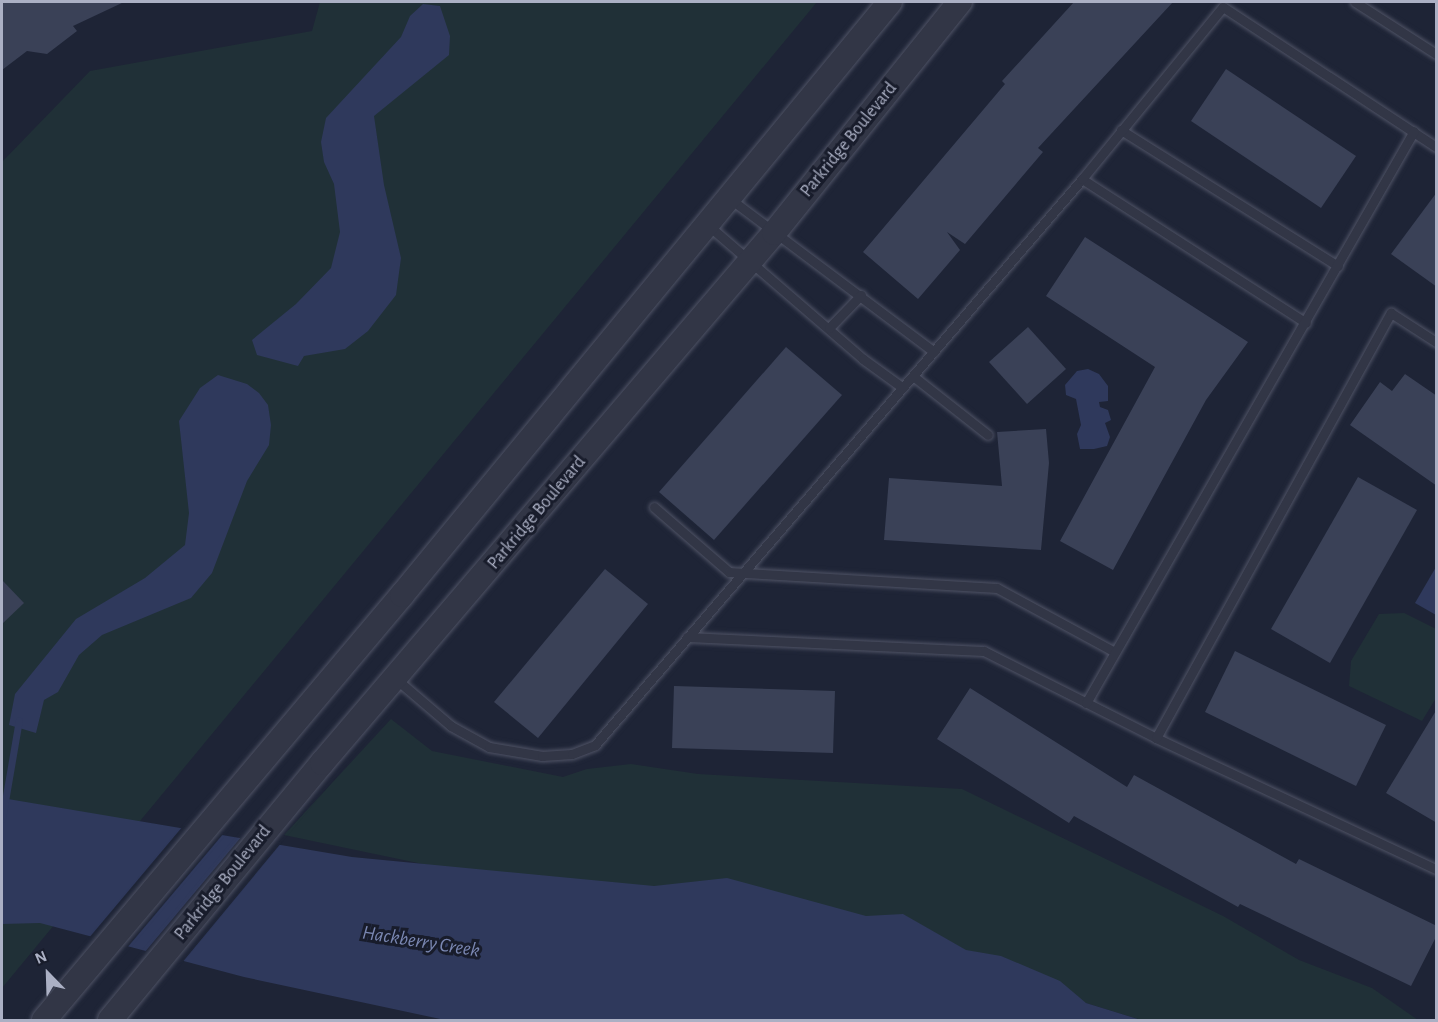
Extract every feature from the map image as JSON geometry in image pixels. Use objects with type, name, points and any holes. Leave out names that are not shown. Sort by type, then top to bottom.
[{"type":"street","points":[[44,1020],[402,595],[704,223],[890,2]]},
{"type":"street","name":"Parkridge Boulevard","points":[[110,1020],[322,763],[774,233],[960,2]]},
{"type":"lane","points":[[1355,2],[1437,54]]},
{"type":"lane","points":[[396,679],[451,726],[489,747],[524,755],[572,754],[595,745],[1082,179],[1223,7],[1437,147]]},
{"type":"lane","points":[[1121,130],[1338,266]]},
{"type":"lane","points":[[1086,703],[1306,323],[1414,131]]},
{"type":"lane","points":[[1082,179],[1306,323]]},
{"type":"lane","points":[[727,197],[861,295],[934,352]]},
{"type":"lane","points":[[704,223],[903,388]]},
{"type":"lane","points":[[829,328],[861,295]]},
{"type":"lane","points":[[1156,738],[1391,313],[1437,342]]},
{"type":"lane","points":[[913,376],[988,435]]},
{"type":"lane","points":[[654,507],[729,572],[997,588],[1115,652]]},
{"type":"lane","points":[[687,637],[984,651],[1156,738],[1437,870]]},
{"type":"shaded area","points":[[320,2],[817,2],[2,988],[2,162],[90,71],[312,31]]},
{"type":"shaded area","points":[[1404,613],[1436,629],[1436,698],[1422,721],[1349,686],[1351,661],[1379,614]]},
{"type":"shaded area","points":[[391,719],[432,751],[563,777],[587,769],[631,764],[698,774],[962,789],[1223,916],[1299,960],[1372,988],[1418,1020],[1141,1020],[1086,1003],[284,835]]},
{"type":"water","points":[[423,4],[440,6],[450,36],[449,55],[374,116],[384,185],[401,258],[396,295],[368,331],[345,349],[304,356],[298,366],[257,355],[252,340],[296,304],[331,268],[340,232],[334,184],[324,162],[321,142],[326,118],[401,37],[410,16]]},
{"type":"water","points":[[1088,369],[1099,374],[1108,386],[1108,401],[1099,402],[1100,407],[1108,410],[1111,420],[1105,423],[1110,437],[1107,446],[1080,449],[1077,434],[1081,425],[1076,399],[1066,395],[1065,385],[1077,371]]},
{"type":"water","points":[[218,375],[247,384],[259,393],[268,405],[271,425],[269,445],[247,481],[212,573],[191,598],[102,635],[79,655],[58,692],[44,700],[36,733],[9,725],[15,694],[76,619],[145,578],[185,545],[189,513],[179,421],[200,388]]},
{"type":"water","points":[[1436,567],[1436,615],[1415,603]]},
{"type":"water","name":"Hackberry Creek","points":[[2,798],[352,857],[654,886],[727,878],[866,916],[903,914],[966,950],[1001,956],[1060,981],[1086,1003],[1141,1020],[445,1020],[244,977],[40,923],[2,924]]},
{"type":"pier","points":[[183,826],[224,833],[126,949],[88,939]]},
{"type":"pier","points":[[242,836],[282,842],[181,964],[144,953]]},
{"type":"building","points":[[2,2],[124,2],[73,26],[77,31],[47,54],[27,51],[2,70]]},
{"type":"building","points":[[1074,2],[1173,2],[1038,148],[1043,152],[965,244],[947,232],[960,250],[918,299],[863,252],[1005,84],[1002,81]]},
{"type":"building","points":[[1226,69],[1356,156],[1321,208],[1191,121]]},
{"type":"building","points":[[1437,192],[1437,287],[1391,254]]},
{"type":"building","points":[[1085,237],[1248,342],[1206,400],[1113,570],[1060,541],[1155,367],[1046,296]]},
{"type":"building","points":[[1028,327],[1066,369],[1027,404],[989,362]]},
{"type":"building","points":[[786,347],[842,395],[714,540],[659,492]]},
{"type":"building","points":[[1405,374],[1437,396],[1437,486],[1350,425],[1380,382],[1392,391]]},
{"type":"building","points":[[1046,429],[1049,463],[1041,550],[884,540],[889,478],[1002,486],[997,432]]},
{"type":"building","points":[[1358,477],[1417,510],[1330,663],[1271,629]]},
{"type":"building","points":[[605,569],[648,604],[538,738],[494,702]]},
{"type":"building","points":[[2,580],[24,603],[2,624]]},
{"type":"building","points":[[1235,651],[1386,725],[1356,786],[1205,712]]},
{"type":"building","points":[[674,686],[835,691],[833,753],[672,748]]},
{"type":"building","points":[[970,688],[1127,787],[1134,775],[1296,864],[1299,859],[1437,926],[1437,935],[1411,986],[1240,904],[1238,907],[1074,816],[1069,823],[937,739]]},
{"type":"building","points":[[1437,709],[1437,823],[1386,793]]},
{"type":"waterway","points":[[2,819],[19,720]]}]
